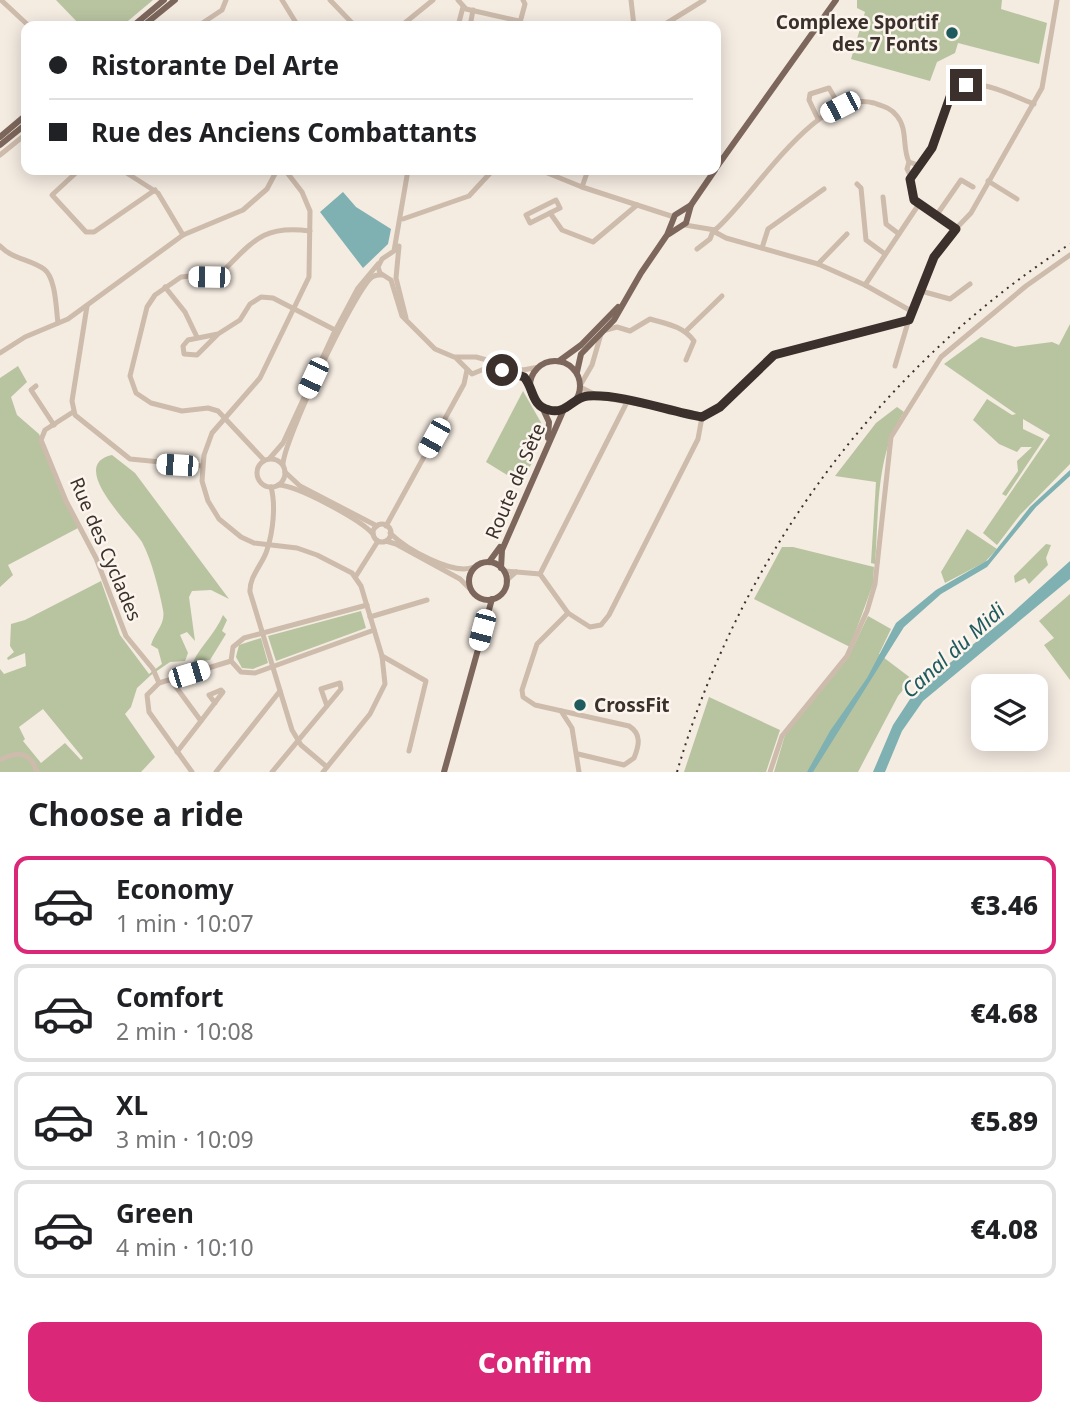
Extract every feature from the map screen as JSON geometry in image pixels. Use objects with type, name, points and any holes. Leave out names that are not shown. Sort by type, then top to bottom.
[{"type":"main road","points":[[139,21],[164,0]]},
{"type":"main road","points":[[149,21],[175,0]]},
{"type":"main road","points":[[721,161],[836,0]]},
{"type":"main road","points":[[0,136],[21,119]]},
{"type":"main road","points":[[0,145],[21,128]]},
{"type":"main road","points":[[626,297],[581,345],[559,361],[539,367],[530,385],[533,398],[542,407],[564,409],[577,398],[580,385],[577,372],[581,354],[615,318],[667,235],[681,220],[711,175]]},
{"type":"main road","points":[[559,361],[577,372]]},
{"type":"main road","name":"Route de Sète","points":[[489,562],[499,549],[545,446],[550,428],[542,407]]},
{"type":"main road","name":"Route de Sète","points":[[502,569],[502,550],[564,409]]},
{"type":"main road","points":[[478,598],[492,599],[502,593],[506,581],[502,569],[489,562],[474,567],[469,577],[470,589],[478,598],[484,623]]},
{"type":"main road","points":[[444,770],[492,599]]},
{"type":"street","points":[[1,0],[24,21]]},
{"type":"street","points":[[205,21],[222,9],[226,0]]},
{"type":"street","points":[[282,0],[293,21]]},
{"type":"street","points":[[330,0],[352,21]]},
{"type":"street","points":[[336,0],[353,21]]},
{"type":"street","points":[[407,21],[433,0]]},
{"type":"street","points":[[458,0],[463,6],[509,21]]},
{"type":"street","points":[[521,21],[523,0]]},
{"type":"street","points":[[631,0],[633,21]]},
{"type":"street","points":[[670,21],[704,0]]},
{"type":"street","points":[[895,366],[909,320],[939,249],[971,213],[1034,104],[1046,70],[1057,0]]},
{"type":"street","points":[[459,21],[463,6]]},
{"type":"street","points":[[471,21],[473,10]]},
{"type":"street","points":[[911,175],[932,148],[950,97],[961,86],[976,85],[1034,104]]},
{"type":"street","points":[[818,119],[809,100],[810,94],[830,88],[840,107]]},
{"type":"street","points":[[697,249],[710,239],[713,231],[818,119],[860,100],[892,111],[902,127],[909,162],[907,169],[911,175],[911,194],[919,204],[956,229]]},
{"type":"street","points":[[0,155],[21,138]]},
{"type":"street","points":[[909,162],[918,165]]},
{"type":"street","points":[[73,175],[54,190],[52,195],[86,232],[94,232],[155,190]]},
{"type":"street","points":[[130,175],[155,190],[183,235]]},
{"type":"street","points":[[0,353],[86,306],[183,235],[243,210],[267,189],[274,175]]},
{"type":"street","points":[[289,175],[307,201],[310,231],[309,277],[260,378],[225,417],[207,443],[202,466],[206,495],[219,519],[241,537],[268,546],[307,551],[356,576],[367,605],[386,676],[379,700],[325,769],[297,740],[249,586],[268,546],[275,486],[284,469],[287,445],[337,337],[369,281],[397,272]]},
{"type":"street","points":[[407,321],[397,262],[408,175]]},
{"type":"street","points":[[378,541],[361,524],[309,496],[289,486],[275,486],[258,479],[257,468],[283,443],[335,330],[358,288],[382,259],[391,255],[396,245],[408,175]]},
{"type":"street","points":[[403,219],[469,196],[488,175]]},
{"type":"street","points":[[552,175],[713,231],[728,239],[818,264],[865,285],[913,312]]},
{"type":"street","points":[[582,187],[586,175]]},
{"type":"street","points":[[936,216],[961,180],[973,187]]},
{"type":"street","points":[[988,181],[1017,199]]},
{"type":"street","points":[[857,184],[861,188],[866,240],[885,254]]},
{"type":"street","points":[[762,248],[768,229],[824,189]]},
{"type":"street","points":[[883,197],[886,224],[899,234]]},
{"type":"street","points":[[556,201],[560,208],[551,213],[530,223],[526,215],[556,201]]},
{"type":"street","points":[[865,285],[919,204]]},
{"type":"street","points":[[405,205],[418,212]]},
{"type":"street","points":[[551,213],[562,230],[584,242],[593,242],[637,205]]},
{"type":"street","points":[[310,231],[276,230],[242,250],[221,274],[181,277],[150,300],[131,366],[132,385],[136,393],[151,403],[182,411],[208,408],[225,417],[267,459],[284,469],[300,486],[377,526],[386,526]]},
{"type":"street","points":[[818,264],[847,234]]},
{"type":"street","points":[[1,251],[45,269],[50,276],[58,323]]},
{"type":"street","points":[[770,772],[782,736],[848,656],[867,611],[876,584],[891,437],[941,357],[1016,294],[1070,255]]},
{"type":"street","points":[[382,259],[390,257],[397,262]]},
{"type":"street","points":[[382,259],[379,270],[391,280],[400,312],[407,321],[429,345],[454,357],[475,374]]},
{"type":"street","points":[[921,291],[950,299],[970,285]]},
{"type":"street","points":[[165,288],[185,312],[197,338]]},
{"type":"street","points":[[218,334],[197,338],[183,346],[188,357],[197,355],[218,334],[240,320],[250,304],[261,297],[274,298],[335,330]]},
{"type":"street","points":[[685,331],[722,297]]},
{"type":"street","points":[[86,306],[72,401],[73,412],[80,422],[130,459],[202,466]]},
{"type":"street","points":[[615,318],[617,327]]},
{"type":"street","points":[[599,397],[580,385],[592,365],[603,332],[617,327],[631,331],[650,319],[685,331],[694,341],[686,360]]},
{"type":"street","points":[[577,398],[599,397],[702,417],[720,407],[774,355],[909,320]]},
{"type":"street","points":[[454,357],[476,357],[523,370],[539,367]]},
{"type":"street","points":[[464,384],[468,359]]},
{"type":"street","points":[[481,360],[481,371]]},
{"type":"street","points":[[386,526],[464,384],[489,367],[521,375],[530,385]]},
{"type":"street","points":[[36,386],[31,390],[54,425],[73,412]]},
{"type":"street","points":[[540,574],[627,402]]},
{"type":"street","points":[[502,569],[540,574],[568,613],[590,627],[605,621],[698,439],[702,417]]},
{"type":"street","name":"Rue des Cyclades","points":[[54,425],[43,432],[43,444],[66,501],[96,558],[126,636],[153,669],[159,683]]},
{"type":"street","points":[[373,534],[377,526]]},
{"type":"street","points":[[386,526],[390,533],[449,568],[461,571],[474,567]]},
{"type":"street","points":[[386,541],[390,533]]},
{"type":"street","points":[[356,576],[378,541]]},
{"type":"street","points":[[378,541],[386,541],[425,560],[470,589]]},
{"type":"street","points":[[506,581],[516,572]]},
{"type":"street","points":[[370,617],[427,600]]},
{"type":"street","points":[[367,605],[238,641],[233,647],[231,661],[235,668],[248,674],[374,629]]},
{"type":"street","points":[[568,613],[537,644],[521,693],[528,703],[629,726],[637,732],[639,739],[634,758],[624,765],[578,754]]},
{"type":"street","points":[[382,656],[426,681],[409,751]]},
{"type":"street","points":[[192,772],[149,712],[146,695],[159,683],[231,661]]},
{"type":"street","points":[[171,680],[201,721]]},
{"type":"street","points":[[216,772],[280,691]]},
{"type":"street","points":[[177,752],[215,703]]},
{"type":"street","points":[[272,772],[327,706]]},
{"type":"street","points":[[561,711],[572,729],[579,772]]},
{"type":"street","points":[[572,729],[576,714]]},
{"type":"street","points":[[0,760],[18,753],[24,754],[30,758],[37,772]]},
{"type":"green space","points":[[56,0],[153,0],[128,21],[76,21]]},
{"type":"green space","name":"Complexe Sportif des 7 Fonts","points":[[857,0],[1002,0],[1001,9],[1047,23],[1039,64],[958,43],[955,53],[937,62],[930,81],[851,59],[865,12],[857,8]]},
{"type":"green space","points":[[1070,324],[1070,464],[1020,515],[997,545],[983,533],[1050,435],[1023,419],[1023,429],[1044,439],[1006,496],[1002,494],[1018,471],[1017,461],[1032,447],[1021,447],[1017,452],[999,444],[973,420],[987,399],[1012,415],[1016,414],[944,364],[981,337],[1015,347],[1052,342],[1059,345]]},
{"type":"green space","points":[[18,366],[27,382],[11,397],[17,415],[39,434],[78,528],[8,565],[13,575],[0,587],[0,378]]},
{"type":"green space","points":[[523,391],[543,426],[532,463],[520,483],[486,462]]},
{"type":"green space","points":[[897,407],[904,412],[888,447],[883,466],[875,564],[871,563],[876,482],[835,476],[876,423]]},
{"type":"green space","points":[[112,455],[135,473],[229,599],[211,590],[192,591],[189,597],[195,641],[187,632],[180,635],[188,653],[185,661],[170,662],[137,688],[131,707],[125,714],[155,757],[141,772],[0,772],[0,669],[4,674],[26,666],[25,653],[8,660],[7,658],[14,652],[10,646],[11,624],[25,620],[101,581],[120,635],[149,674],[162,664],[158,649],[151,645],[163,615],[152,567],[142,542],[116,511],[99,483],[96,471],[100,461]],"holes":[[[43,709],[83,758],[81,760],[65,743],[41,763],[23,741],[25,739],[19,727]]]},
{"type":"green space","points":[[967,529],[997,549],[985,562],[945,583],[941,572]]},
{"type":"green space","points":[[1046,544],[1051,545],[1046,558],[1048,565],[1029,584],[1025,578],[1015,583],[1014,576]]},
{"type":"green space","points":[[782,547],[793,547],[874,567],[873,584],[850,647],[754,599]]},
{"type":"green space","points":[[1070,594],[1070,680],[1044,645],[1054,638],[1039,621]]},
{"type":"green space","points":[[361,611],[366,628],[276,661],[268,636]]},
{"type":"green space","points":[[223,615],[227,620],[222,631],[226,634],[210,660],[193,662],[216,628]]},
{"type":"green space","points":[[868,616],[891,629],[879,654],[912,679],[898,696],[858,772],[774,772],[785,735],[848,658]]},
{"type":"green space","points":[[261,638],[268,663],[253,669],[242,668],[236,657],[239,645]]},
{"type":"green space","points":[[709,697],[780,730],[766,772],[684,772]]},
{"type":"water","points":[[343,192],[356,207],[391,229],[388,244],[363,268],[320,212]]},
{"type":"water","points":[[1070,470],[1070,476],[1036,507],[987,567],[941,594],[904,627],[813,772],[807,772],[830,731],[867,678],[896,623],[936,590],[988,560],[1030,507]]},
{"type":"water","points":[[1070,561],[1070,579],[923,701],[902,731],[885,772],[873,772],[893,725],[916,690],[1010,615]]},
{"type":"railway","points":[[677,772],[704,692],[738,616],[779,542],[826,473],[879,408],[938,348],[1001,293],[1070,244]]},
{"type":"place","name":"Complexe Sportif des 7 Fonts","points":[[952,33]]},
{"type":"place","name":"CrossFit","points":[[580,705]]},
{"type":"route","points":[[502,370],[524,377],[530,385],[533,398],[549,410],[564,409],[577,398],[589,396],[702,417],[711,415],[774,355],[909,320],[934,257],[956,229],[916,202],[909,182],[911,175],[932,148],[950,97],[957,89],[966,85]]},
{"type":"water label","name":"Canal du Midi","points":[[953,650]]}]
